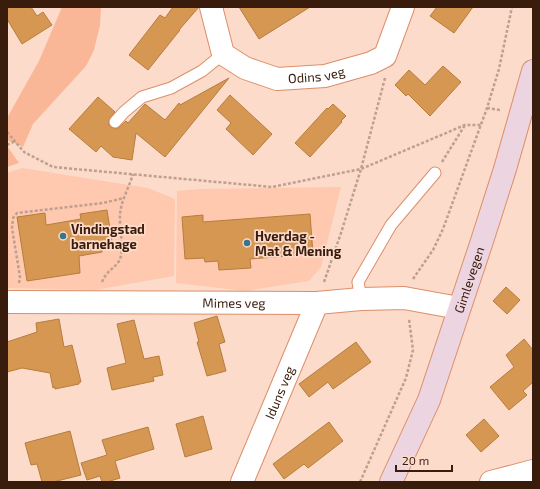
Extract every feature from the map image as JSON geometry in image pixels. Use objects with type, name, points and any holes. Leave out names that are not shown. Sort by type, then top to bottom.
[{"type":"street","points":[[211,7],[223,54]]},
{"type":"street","points":[[385,56],[403,7]]},
{"type":"street","name":"Odins veg","points":[[223,54],[245,68],[277,79],[326,76],[371,63],[385,56]]},
{"type":"street","name":"Gimlevegen","points":[[391,482],[429,400],[503,176],[533,72]]},
{"type":"street","name":"Mimes veg","points":[[12,302],[317,303],[361,299],[404,298],[459,308]]},
{"type":"street","name":"Iduns veg","points":[[242,482],[317,303]]},
{"type":"street","points":[[491,482],[533,471]]},
{"type":"lane","points":[[115,122],[124,112],[142,97],[171,88],[202,71],[223,54]]},
{"type":"lane","points":[[361,299],[358,282],[391,225],[435,173]]},
{"type":"path","points":[[360,482],[406,378],[413,350],[404,298],[408,287],[433,250],[440,236],[481,125],[499,69],[512,7]]},
{"type":"path","points":[[317,303],[361,169],[385,79],[385,56]]},
{"type":"path","points":[[7,132],[24,152],[53,167],[272,187],[361,169],[466,125],[481,125]]},
{"type":"path","points":[[435,173],[466,125]]},
{"type":"path","points":[[7,145],[15,141]]},
{"type":"path","points":[[98,302],[102,282],[106,274],[119,261],[122,249],[120,215],[124,198],[133,174]]},
{"type":"path","points":[[12,302],[20,277],[12,228],[13,218],[17,213],[124,198]]},
{"type":"shaded area","points":[[62,7],[101,7],[100,25],[94,50],[86,66],[33,124],[23,147],[7,140],[7,118],[39,61]]},
{"type":"shaded area","points":[[7,146],[19,163],[7,167]]},
{"type":"shaded area","points":[[22,168],[148,188],[175,199],[174,276],[95,290],[7,288],[7,173]]},
{"type":"shaded area","points":[[341,187],[321,267],[309,281],[245,291],[176,283],[177,191],[199,189]]},
{"type":"building","points":[[7,7],[31,7],[37,16],[43,12],[52,25],[22,44],[7,19]]},
{"type":"building","points":[[173,7],[199,7],[148,70],[129,55],[160,15],[165,18]]},
{"type":"building","points":[[239,7],[310,7],[259,39]]},
{"type":"building","points":[[437,7],[473,7],[454,33],[430,16]]},
{"type":"building","points":[[443,66],[461,82],[430,116],[408,94],[406,96],[395,85],[409,70],[425,85]]},
{"type":"building","points":[[229,78],[165,157],[136,133],[132,160],[113,157],[101,146],[96,152],[69,129],[98,97],[115,112],[110,118],[108,124],[117,129],[126,121],[128,123],[145,104],[165,120],[179,103],[180,105]]},
{"type":"building","points":[[230,95],[272,134],[253,155],[226,129],[231,123],[217,110]]},
{"type":"building","points":[[333,104],[346,116],[310,157],[295,143],[327,108],[328,109]]},
{"type":"building","points":[[107,210],[113,248],[102,250],[102,252],[79,256],[80,273],[27,281],[17,217],[45,213],[46,225],[81,219],[80,214]]},
{"type":"building","points":[[310,214],[313,254],[250,259],[251,268],[219,270],[218,261],[205,262],[204,258],[185,259],[182,217],[203,215],[203,222]]},
{"type":"building","points":[[506,287],[520,300],[507,314],[493,301]]},
{"type":"building","points":[[217,316],[225,342],[219,344],[226,371],[207,376],[197,342],[199,342],[194,323]]},
{"type":"building","points":[[59,319],[64,347],[72,345],[81,382],[79,382],[79,384],[55,389],[55,387],[53,388],[50,373],[22,368],[7,372],[7,342],[37,332],[36,323]]},
{"type":"building","points":[[134,320],[144,359],[159,356],[163,375],[153,377],[154,381],[112,390],[107,368],[126,363],[117,324]]},
{"type":"building","points":[[524,339],[533,350],[533,382],[523,391],[527,395],[509,410],[490,387],[514,367],[506,355]]},
{"type":"building","points":[[356,342],[371,362],[333,389],[328,382],[309,397],[299,384]]},
{"type":"building","points":[[203,416],[212,449],[185,457],[176,424]]},
{"type":"building","points":[[484,419],[499,436],[481,452],[466,435]]},
{"type":"building","points":[[329,422],[343,441],[308,468],[304,464],[284,479],[273,464]]},
{"type":"building","points":[[148,427],[154,449],[115,461],[120,478],[102,482],[100,476],[87,480],[81,463],[107,455],[102,440]]},
{"type":"building","points":[[70,431],[81,475],[53,482],[42,482],[37,464],[31,465],[25,443]]},
{"type":"place","name":"Vindingstad barnehage","points":[[63,236]]},
{"type":"place","name":"Hverdag - Mat & Mening","points":[[247,243]]}]
